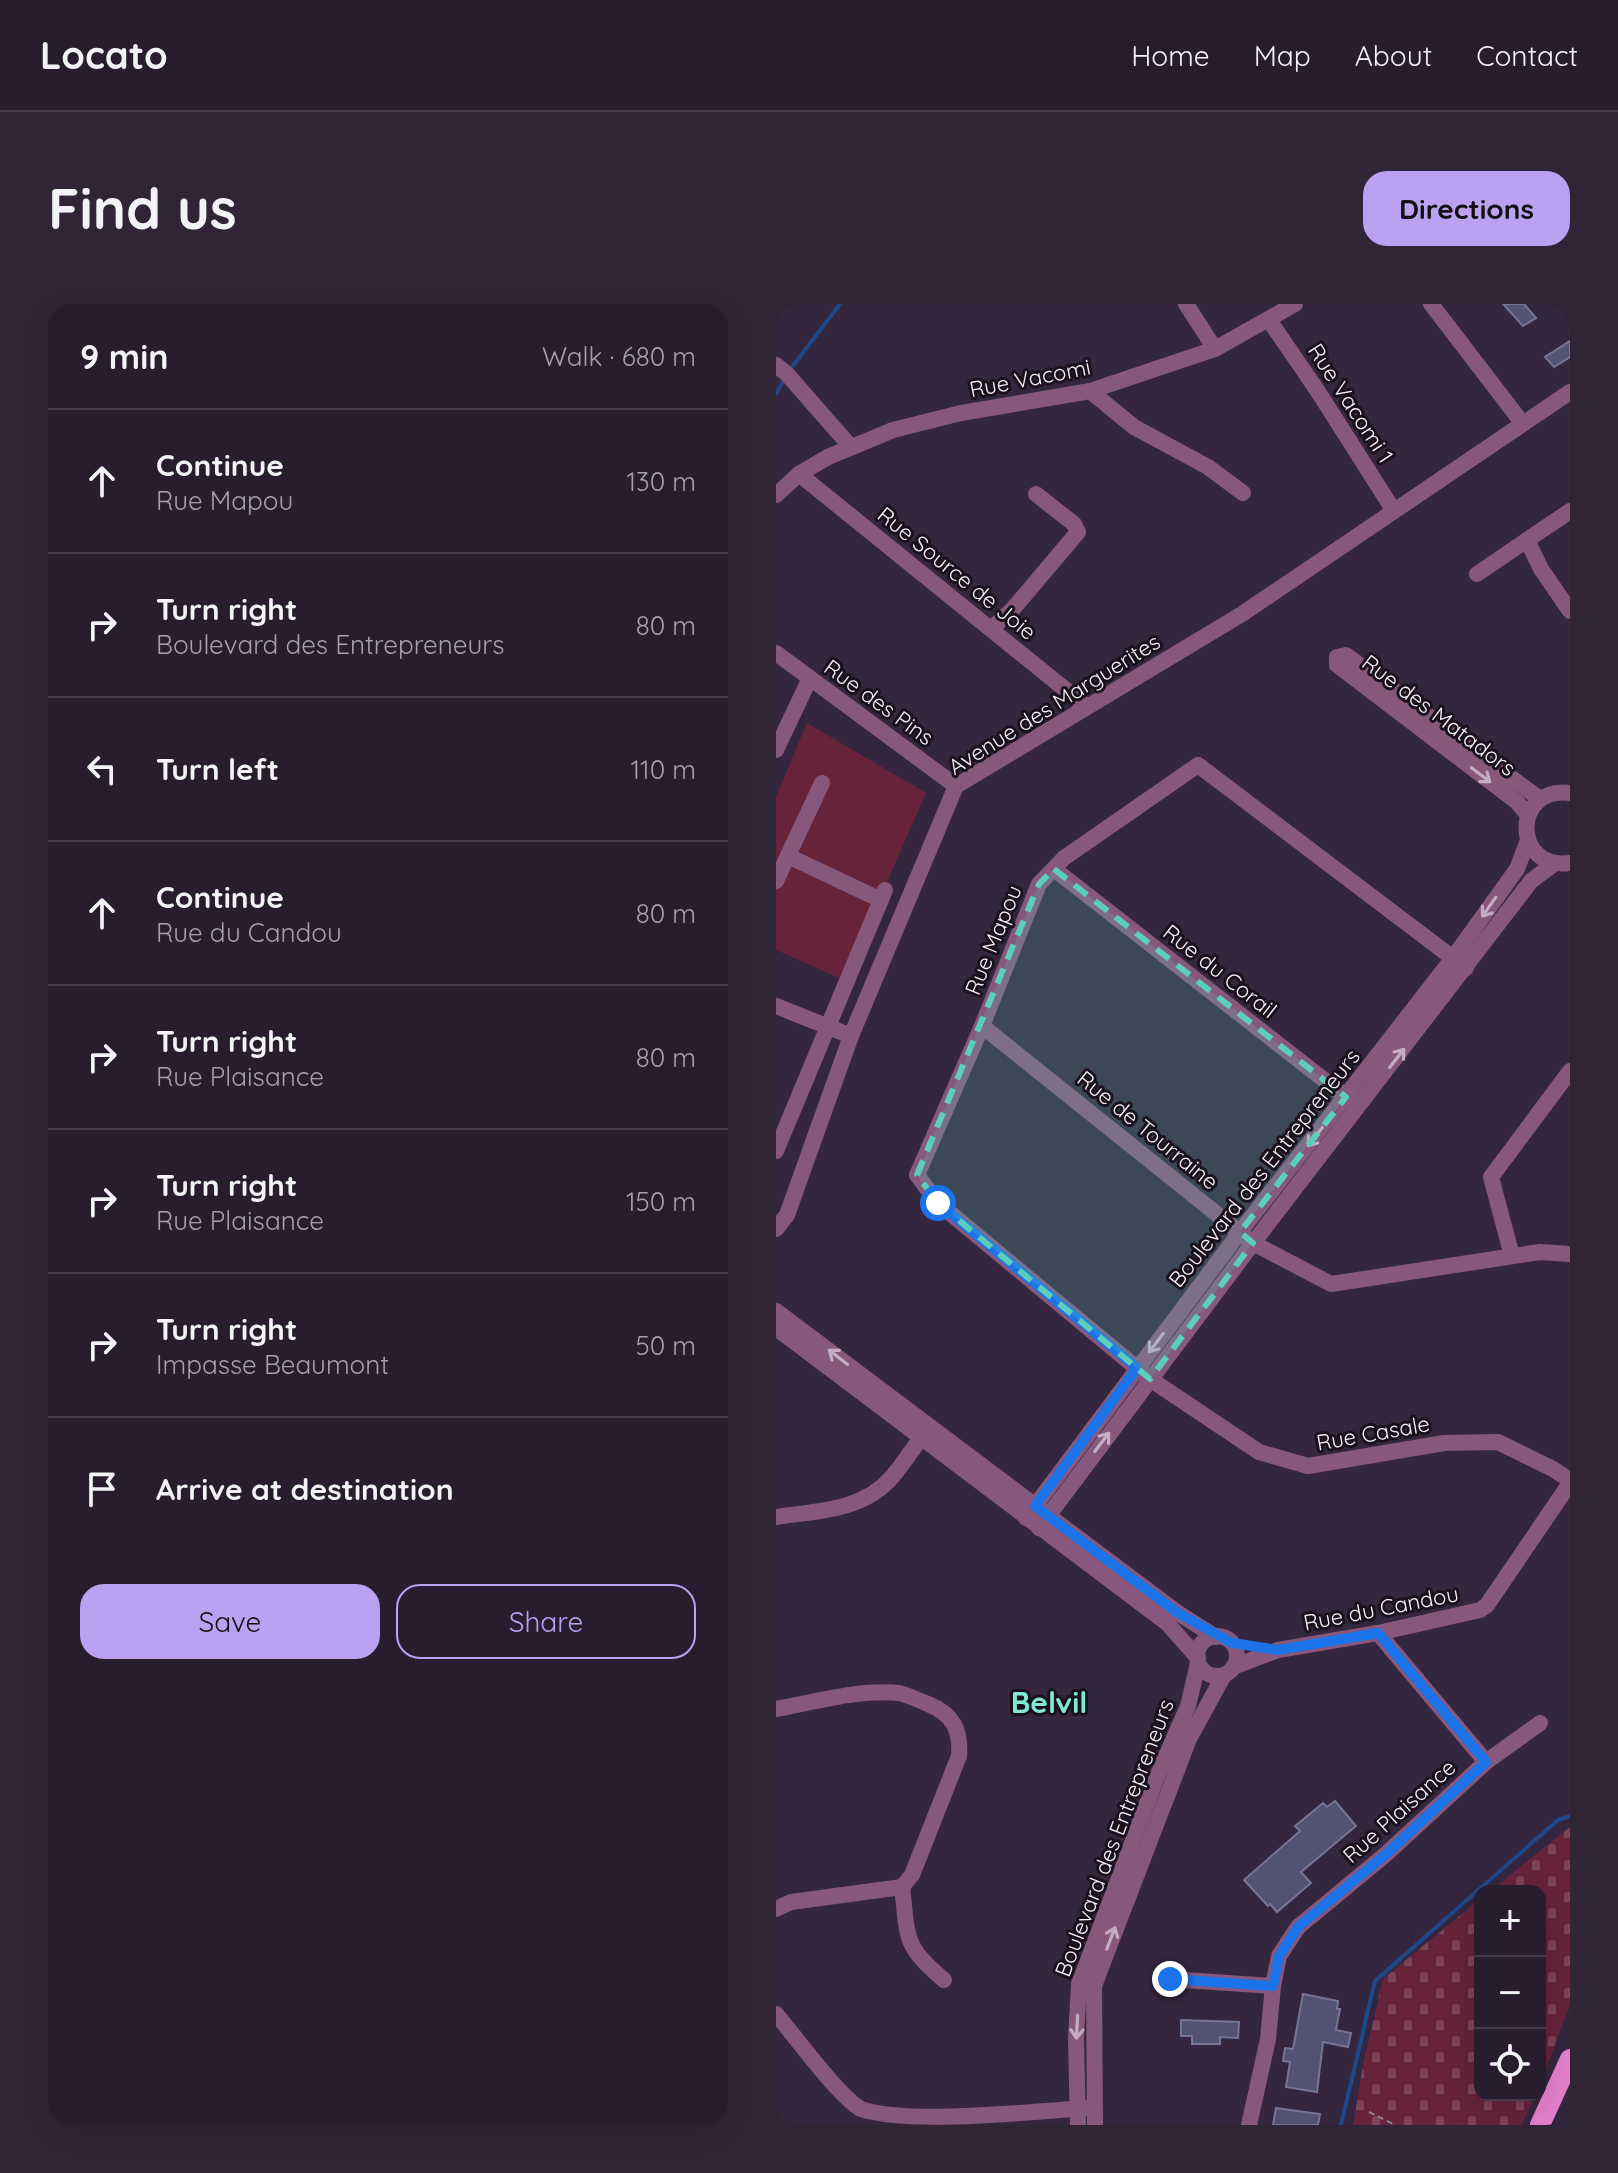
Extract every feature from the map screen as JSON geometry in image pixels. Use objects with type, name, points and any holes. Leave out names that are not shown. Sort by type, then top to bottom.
[{"type":"main road","points":[[1540,2125],[1570,2059]]},
{"type":"street","points":[[1186,304],[1215,349]]},
{"type":"street","name":"Rue Vacomi","points":[[776,495],[799,474],[850,446],[893,430],[961,413],[1090,391],[1215,349],[1295,304]]},
{"type":"street","points":[[1431,304],[1523,424]]},
{"type":"street","name":"Rue Vacomi 1","points":[[1269,320],[1394,511]]},
{"type":"street","points":[[776,365],[850,446]]},
{"type":"street","points":[[1090,391],[1134,427],[1208,467],[1243,493]]},
{"type":"street","name":"Avenue des Marguerites","points":[[776,1229],[787,1215],[851,1036],[956,786],[1242,614],[1570,392]]},
{"type":"street","name":"Rue Source de Joie","points":[[799,474],[1087,707]]},
{"type":"street","points":[[992,628],[1012,610],[1078,532],[1074,524],[1036,494]]},
{"type":"street","points":[[1477,574],[1570,511]]},
{"type":"street","points":[[1527,540],[1541,569],[1570,611]]},
{"type":"street","name":"Rue des Pins","points":[[776,653],[956,786]]},
{"type":"street","name":"Rue des Matadors","points":[[1528,815],[1517,802],[1337,665],[1335,659],[1346,655],[1540,799]]},
{"type":"street","points":[[776,750],[810,678]]},
{"type":"street","name":"Rue Mapou","points":[[1143,1374],[938,1203],[917,1175],[1039,884],[1064,858],[1198,765],[1460,963]]},
{"type":"street","points":[[776,881],[822,783]]},
{"type":"street","points":[[1562,863],[1539,855],[1528,840],[1528,815],[1540,799],[1554,793],[1570,793]]},
{"type":"street","name":"Boulevard des Entrepreneurs","points":[[1460,963],[1517,869],[1528,840]]},
{"type":"street","points":[[776,1151],[883,895],[788,856]]},
{"type":"street","name":"Boulevard des Entrepreneurs","points":[[1037,1517],[1246,1238],[1460,963],[1531,881],[1562,863]]},
{"type":"street","name":"Rue du Corail","points":[[1054,869],[1353,1102]]},
{"type":"street","points":[[776,1006],[851,1036]]},
{"type":"street","name":"Rue de Tourraine","points":[[982,1026],[1246,1238],[1331,1284],[1540,1252],[1570,1254]]},
{"type":"street","points":[[1512,1256],[1491,1177],[1570,1071]]},
{"type":"street","points":[[776,1311],[925,1433]]},
{"type":"street","points":[[776,1328],[1037,1517],[1167,1623],[1209,1674],[1229,1671],[1237,1657],[1224,1640],[1178,1613],[1037,1517]]},
{"type":"street","name":"Rue Casale","points":[[1143,1374],[1259,1452],[1308,1466],[1444,1443],[1498,1442],[1553,1469],[1570,1482]]},
{"type":"street","points":[[776,1517],[842,1507],[867,1497],[890,1480],[925,1433]]},
{"type":"street","name":"Rue du Candou","points":[[1229,1671],[1278,1650],[1471,1614],[1487,1605],[1570,1482]]},
{"type":"street","name":"Rue Plaisance","points":[[1249,2125],[1268,2039],[1279,1956],[1298,1927],[1385,1855],[1486,1762],[1378,1633]]},
{"type":"street","name":"Boulevard des Entrepreneurs","points":[[1086,2117],[1077,2025],[1079,1984],[1092,1968],[1182,1736],[1199,1649],[1204,1642],[1224,1640]]},
{"type":"street","name":"Rue du Candou","points":[[1224,1640],[1278,1650]]},
{"type":"street","name":"Boulevard des Entrepreneurs","points":[[1182,1736],[1229,1671]]},
{"type":"street","points":[[776,1709],[879,1693],[902,1694],[936,1707],[950,1717],[958,1728],[959,1756],[912,1875],[902,1887],[791,1902],[776,1909]]},
{"type":"street","points":[[1486,1762],[1540,1723]]},
{"type":"street","points":[[902,1887],[912,1948],[922,1962],[944,1980]]},
{"type":"street","points":[[1170,1979],[1273,1986]]},
{"type":"street","points":[[776,2014],[837,2087],[860,2109],[890,2120],[930,2122],[1086,2117]]},
{"type":"path","points":[[1369,2112],[1395,2125]]},
{"type":"highlighted area","points":[[1054,869],[1346,1097],[1240,1232],[1253,1243],[1150,1379],[938,1203],[917,1175],[1039,884]]},
{"type":"green space","points":[[807,723],[926,793],[844,980],[776,950],[776,797]]},
{"type":"green space","points":[[1570,1827],[1570,2004],[1546,2069],[1546,1885],[1498,1885]]},
{"type":"green space","points":[[1474,1904],[1474,2101],[1533,2101],[1521,2125],[1353,2125],[1383,1979]]},
{"type":"building","points":[[1503,304],[1524,304],[1536,318],[1523,326]]},
{"type":"building","points":[[1570,341],[1570,357],[1554,367],[1545,357]]},
{"type":"building","points":[[1335,1801],[1356,1826],[1301,1872],[1311,1883],[1277,1912],[1244,1880],[1300,1831],[1295,1826],[1323,1803],[1327,1807]]},
{"type":"building","points":[[1303,1994],[1338,2001],[1337,2009],[1340,2009],[1336,2030],[1351,2033],[1348,2047],[1323,2042],[1317,2092],[1286,2087],[1290,2062],[1283,2061],[1285,2048],[1293,2049]]},
{"type":"building","points":[[1181,2020],[1239,2022],[1238,2038],[1220,2037],[1220,2044],[1192,2044],[1192,2036],[1181,2036]]},
{"type":"building","points":[[1276,2108],[1320,2114],[1318,2125],[1273,2125]]},
{"type":"waterway","points":[[789,371],[840,304]]},
{"type":"waterway","points":[[776,394],[785,378]]},
{"type":"waterway","points":[[1341,2125],[1375,1981],[1558,1820],[1570,1816]]},
{"type":"district","name":"Belvil","points":[[1049,1702]]},
{"type":"route","points":[[938,1203],[1137,1368],[1035,1506],[1178,1613],[1216,1637],[1232,1643],[1278,1650],[1378,1633],[1486,1762],[1385,1855],[1298,1927],[1279,1956],[1273,1986],[1170,1979]]}]
